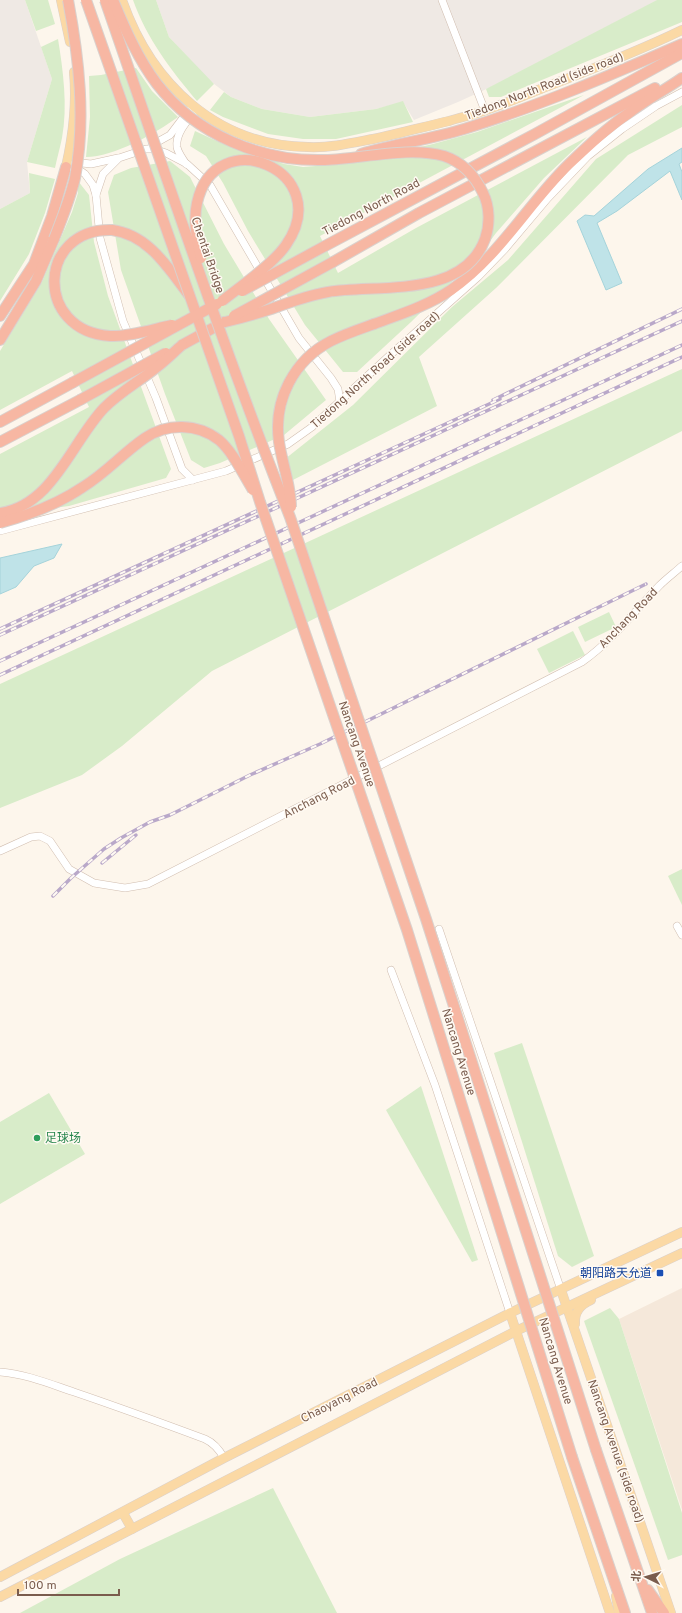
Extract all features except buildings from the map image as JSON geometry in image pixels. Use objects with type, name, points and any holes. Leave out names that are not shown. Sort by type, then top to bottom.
[{"type":"highway","points":[[0,340],[36,281],[62,219],[74,179],[79,144],[80,73],[68,0]]},
{"type":"highway","points":[[86,0],[239,436],[260,502]]},
{"type":"highway","name":"Chentai Bridge","points":[[105,0],[209,297],[290,518]]},
{"type":"highway","points":[[112,0],[136,51],[158,84],[183,111],[200,124],[239,145],[273,155],[310,160],[411,153],[444,156],[463,166],[479,185],[485,196],[488,207],[488,224],[482,246],[474,257],[457,271],[437,281],[405,286],[322,293],[225,322]]},
{"type":"highway","points":[[351,157],[465,129],[558,96],[682,44]]},
{"type":"highway","name":"Tiedong North Road","points":[[0,422],[535,134],[682,53]]},
{"type":"highway","points":[[0,442],[225,322],[419,213],[682,75]]},
{"type":"highway","points":[[290,518],[291,505],[281,458],[278,425],[279,410],[283,396],[296,371],[309,356],[333,340],[418,308],[452,289],[482,263],[568,165],[598,137],[628,113],[682,78]]},
{"type":"highway","points":[[209,297],[197,239],[197,202],[207,180],[218,170],[232,162],[244,160],[262,162],[280,172],[294,189],[299,212],[296,224],[286,246],[275,258],[222,302]]},
{"type":"highway","points":[[0,316],[34,264],[52,216],[67,164]]},
{"type":"highway","points":[[184,322],[125,336],[109,336],[88,331],[71,321],[62,311],[55,289],[56,266],[63,252],[85,234],[100,230],[116,231],[137,239],[153,250],[190,298]]},
{"type":"highway","points":[[0,513],[19,508],[32,500],[46,487],[61,468],[87,429],[106,407],[157,367],[182,345]]},
{"type":"highway","points":[[0,523],[30,514],[70,495],[96,478],[145,438],[160,430],[175,427],[198,430],[218,440],[227,449],[241,469],[260,502]]},
{"type":"highway","name":"Nancang Avenue","points":[[260,502],[407,930],[572,1457],[625,1613]]},
{"type":"highway","name":"Nancang Avenue","points":[[290,518],[426,919],[596,1450],[652,1613]]},
{"type":"highway","points":[[642,1582],[664,1613]]},
{"type":"main road","points":[[61,0],[70,39],[74,75],[74,118],[67,164]]},
{"type":"main road","name":"Tiedong North Road (side road)","points":[[122,0],[135,31],[152,62],[169,84],[195,107],[222,124],[255,138],[282,145],[309,147],[342,145],[401,133],[485,111],[646,48],[682,30]]},
{"type":"main road","name":"Chaoyang Road","points":[[0,1577],[224,1458],[510,1313],[682,1232]]},
{"type":"main road","name":"Chaoyang Road","points":[[0,1597],[516,1331],[682,1253]]},
{"type":"main road","points":[[576,1332],[575,1320],[579,1308],[585,1303],[628,1282],[651,1267]]},
{"type":"main road","name":"Nancang Avenue (side road)","points":[[561,1290],[671,1613]]},
{"type":"main road","points":[[510,1313],[610,1613]]},
{"type":"main road","points":[[123,1512],[132,1529]]},
{"type":"main road","points":[[615,1583],[619,1613]]},
{"type":"street","points":[[442,0],[485,111]]},
{"type":"street","name":"Tiedong North Road (side road)","points":[[0,531],[226,472],[288,444],[312,427],[389,356],[478,278],[588,156],[628,125],[656,106],[682,92]]},
{"type":"street","points":[[67,164],[91,164],[119,158],[146,149],[170,135],[195,107]]},
{"type":"street","points":[[195,107],[180,132],[177,146],[179,152],[187,164],[210,185],[299,338],[338,389],[340,402]]},
{"type":"street","points":[[146,149],[161,151],[187,164]]},
{"type":"street","points":[[96,195],[103,174],[119,158]]},
{"type":"street","points":[[67,164],[85,174],[91,181],[96,195],[100,238],[122,321],[156,398],[182,469],[193,480]]},
{"type":"street","name":"Anchang Road","points":[[0,851],[31,837],[40,836],[50,841],[68,869],[94,883],[125,888],[148,884],[582,662],[595,653],[622,628],[660,585],[682,566]]},
{"type":"street","points":[[678,926],[682,935]]},
{"type":"street","points":[[439,929],[561,1290]]},
{"type":"street","points":[[391,970],[435,1086],[510,1313]]},
{"type":"street","points":[[0,1372],[43,1382],[205,1438],[213,1442],[224,1458]]},
{"type":"shaded area","points":[[0,0],[25,0],[52,79],[27,162],[30,193],[0,209]]},
{"type":"shaded area","points":[[156,0],[658,0],[493,86],[414,120],[403,102],[376,109],[310,117],[262,109],[231,97],[209,80],[169,37]]},
{"type":"shaded area","points":[[682,1288],[682,1510],[619,1319]]},
{"type":"green space","points":[[25,0],[48,0],[55,24],[36,31]]},
{"type":"green space","points":[[133,0],[156,0],[169,37],[214,84],[197,101],[160,54],[145,28]]},
{"type":"green space","points":[[657,0],[682,0],[682,22],[501,97],[489,97],[486,89]]},
{"type":"green space","points":[[58,39],[63,76],[65,113],[62,138],[55,168],[27,162],[52,79],[41,47]]},
{"type":"green space","points":[[136,68],[152,91],[178,117],[147,137],[122,149],[97,156],[86,157],[90,117],[89,76]]},
{"type":"green space","points":[[224,92],[231,97],[262,109],[310,117],[376,109],[403,101],[413,122],[336,139],[303,139],[268,134],[223,117],[210,110]]},
{"type":"green space","points":[[584,95],[320,236],[338,273],[416,228],[587,137],[544,178],[496,233],[482,252],[411,322],[357,372],[343,372],[305,325],[248,231],[223,183],[206,156],[190,146],[195,131],[221,143],[284,164],[303,167],[353,163],[477,132]]},
{"type":"green space","points":[[682,105],[682,127],[628,155],[496,288],[419,357],[437,406],[291,481],[285,459],[353,405],[452,307],[508,260],[596,159]]},
{"type":"green space","points":[[170,161],[190,177],[224,244],[269,319],[326,400],[284,435],[220,463],[204,468],[191,460],[165,394],[121,270],[108,192],[114,175],[131,168]]},
{"type":"green space","points":[[29,173],[55,179],[45,213],[29,254],[0,301],[0,209],[30,193]]},
{"type":"green space","points":[[78,181],[89,195],[94,242],[108,296],[171,469],[166,478],[69,506],[0,515],[0,454],[89,407],[72,371],[0,410],[0,351],[41,284],[72,212],[78,193]]},
{"type":"green space","points":[[682,369],[682,431],[212,671],[122,746],[82,775],[0,808],[0,684]]},
{"type":"green space","points":[[609,612],[616,627],[585,642],[578,627]]},
{"type":"green space","points":[[573,631],[585,655],[549,673],[537,649]]},
{"type":"green space","points":[[682,869],[682,905],[668,876]]},
{"type":"green space","points":[[522,1043],[594,1256],[572,1267],[558,1256],[494,1053]]},
{"type":"green space","points":[[421,1086],[478,1260],[472,1262],[386,1110]]},
{"type":"green space","name":"足球场","points":[[49,1093],[85,1154],[0,1204],[0,1122]]},
{"type":"green space","points":[[610,1308],[619,1319],[682,1513],[682,1555],[668,1560],[584,1321]]},
{"type":"green space","points":[[273,1488],[337,1613],[20,1613],[120,1559]]},
{"type":"water","points":[[682,148],[682,162],[679,164],[682,172],[682,200],[670,171],[617,211],[597,223],[622,283],[606,290],[577,221],[585,215],[594,216],[648,169]]},
{"type":"water","points":[[62,544],[54,558],[34,566],[16,587],[0,594],[0,558]]},
{"type":"railway","points":[[493,400],[682,309]]},
{"type":"railway","points":[[0,635],[682,321]]},
{"type":"railway","points":[[0,661],[682,345]]},
{"type":"railway","points":[[0,675],[682,357]]},
{"type":"railway","points":[[0,629],[500,399]]},
{"type":"railway","points":[[53,896],[104,849],[150,822],[170,815],[250,775],[320,744],[646,584]]},
{"type":"railway","points":[[102,863],[136,835]]},
{"type":"place","name":"足球场","points":[[37,1138]]},
{"type":"place","name":"朝阳路天允道","points":[[660,1273]]}]
